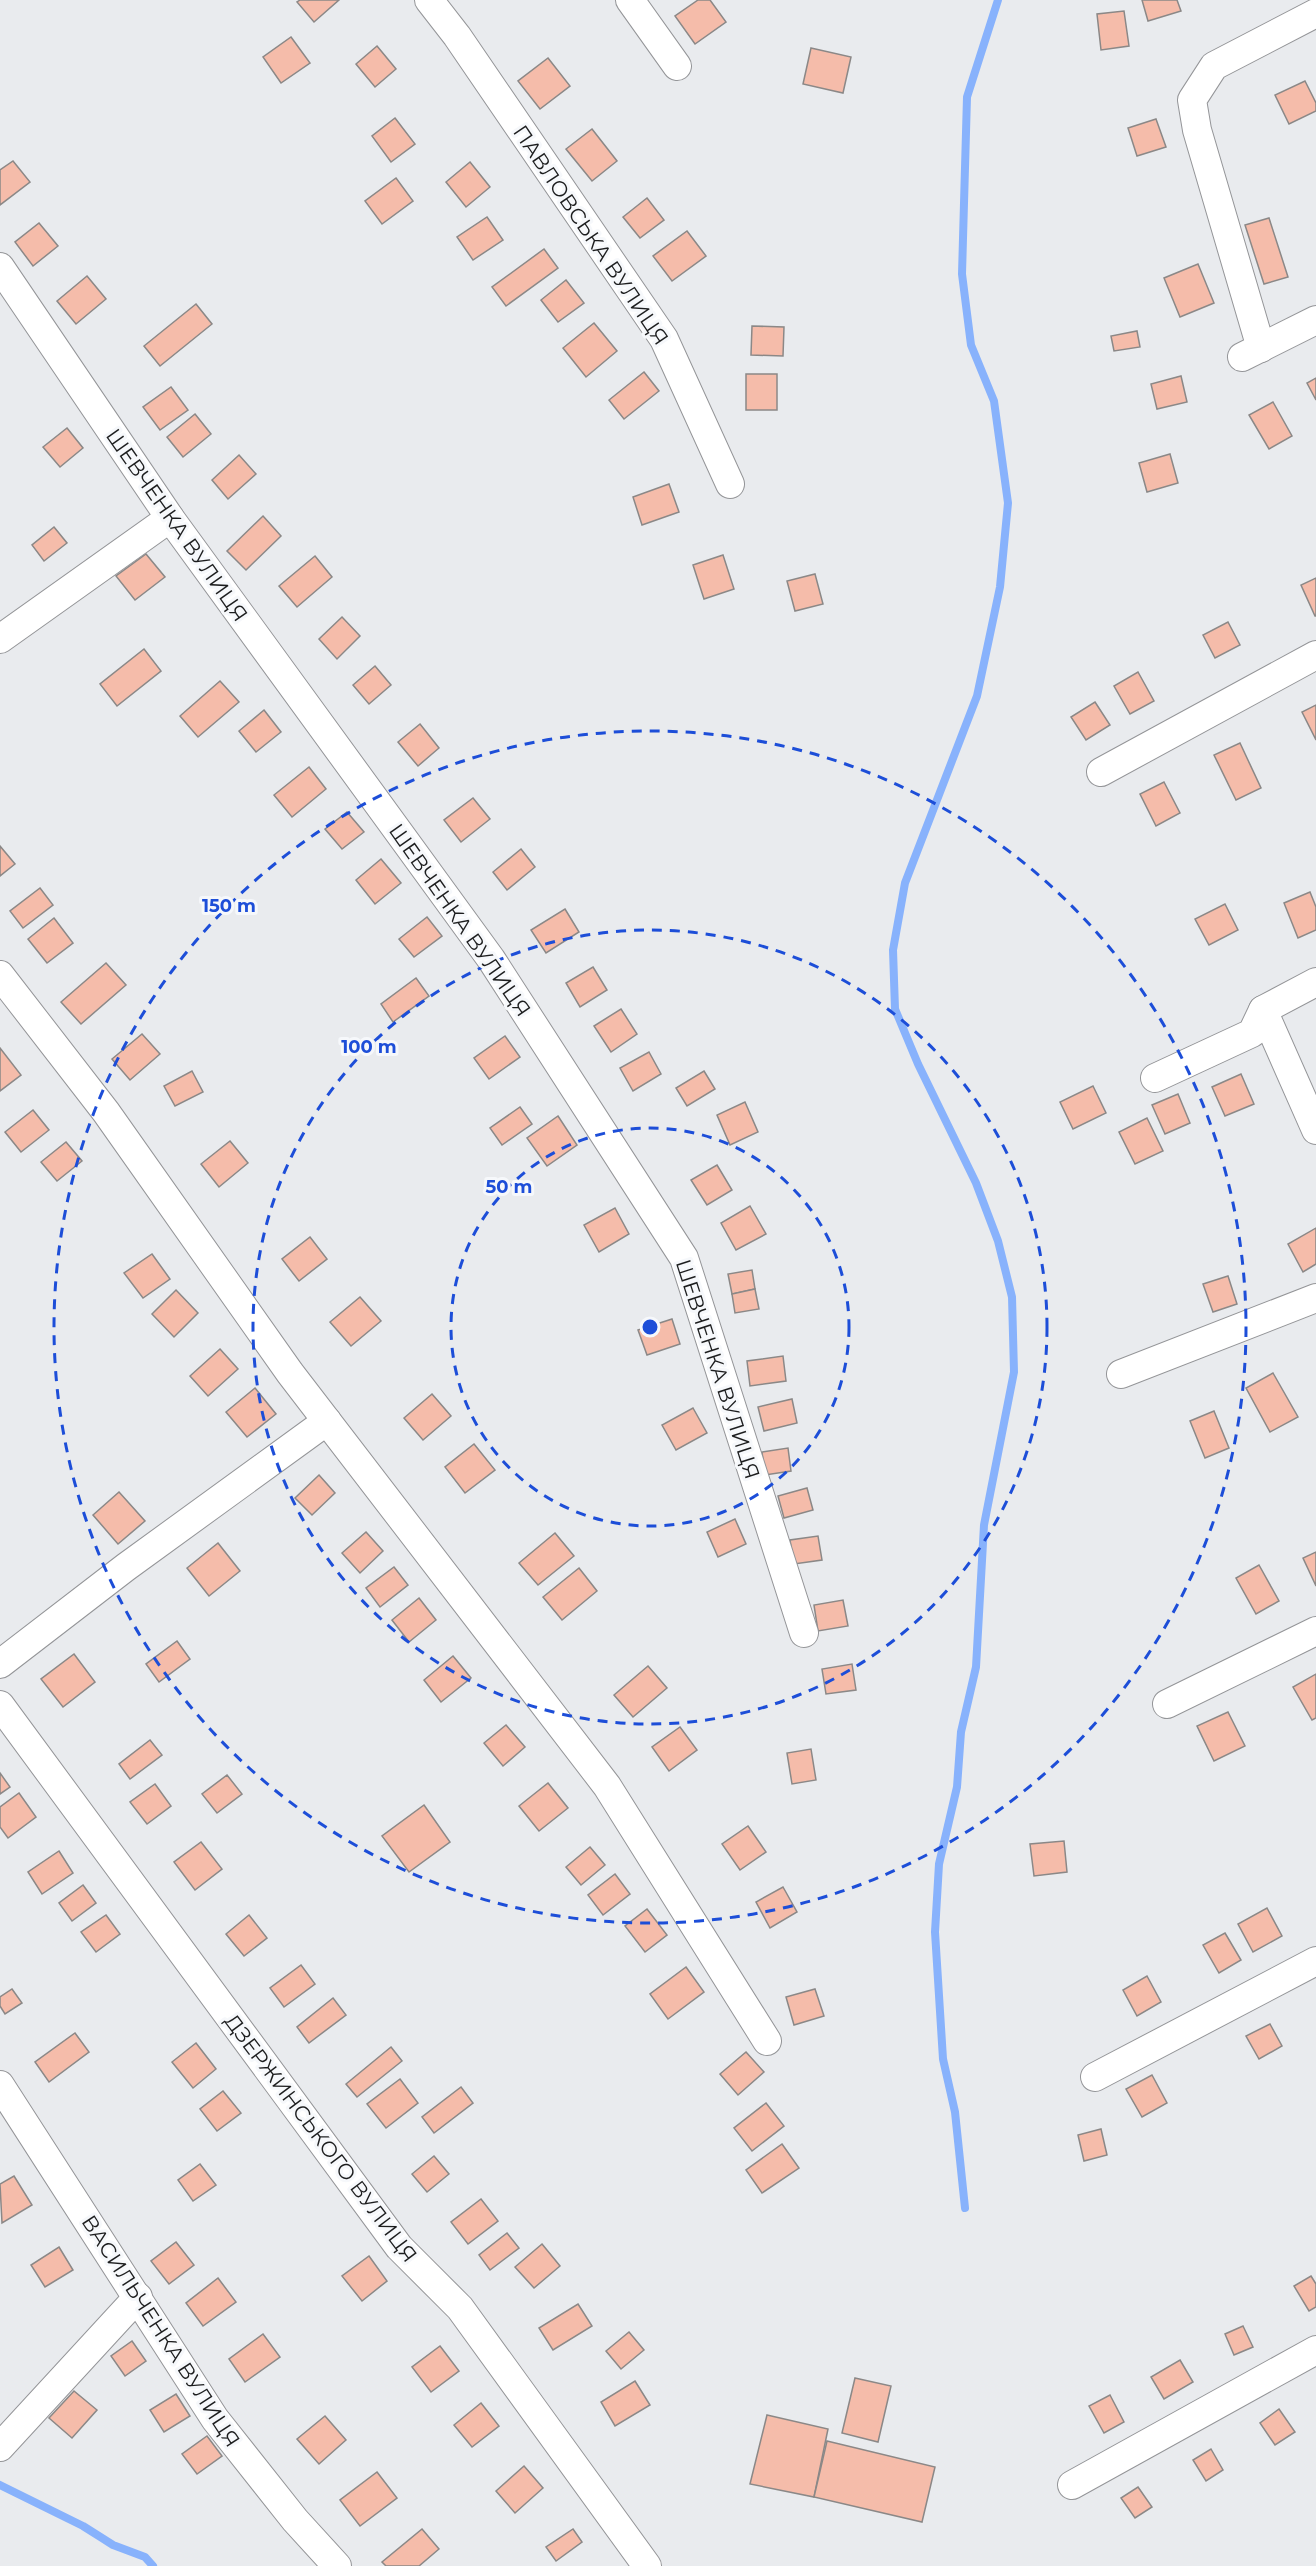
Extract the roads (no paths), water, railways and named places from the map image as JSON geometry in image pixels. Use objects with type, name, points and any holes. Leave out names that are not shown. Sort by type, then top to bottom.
[{"type":"street","name":"ПАВЛОВСЬКА ВУЛИЦЯ","points":[[429,0],[457,36],[664,339],[730,484]]},
{"type":"street","points":[[630,0],[677,66]]},
{"type":"street","points":[[1316,13],[1214,66],[1192,99],[1197,130],[1251,353],[1316,320]]},
{"type":"street","name":"ШЕВЧЕНКА ВУЛИЦЯ","points":[[0,267],[170,518],[491,959],[684,1258],[804,1633]]},
{"type":"street","points":[[0,639],[170,518]]},
{"type":"street","points":[[1101,771],[1316,656]]},
{"type":"street","points":[[0,975],[106,1112],[327,1421],[607,1786],[767,2041]]},
{"type":"street","points":[[1155,1078],[1252,1033],[1263,1010],[1316,982]]},
{"type":"street","points":[[1263,1010],[1316,1130]]},
{"type":"street","points":[[1121,1374],[1316,1298]]},
{"type":"street","points":[[0,1665],[126,1567],[327,1421]]},
{"type":"street","points":[[1167,1704],[1316,1631]]},
{"type":"street","name":"ДЗЕРЖИНСЬКОГО ВУЛИЦЯ","points":[[0,1705],[399,2247],[460,2308],[646,2566]]},
{"type":"street","points":[[1095,2077],[1316,1961]]},
{"type":"street","name":"ВАСИЛЬЧЕНКА ВУЛИЦЯ","points":[[0,2085],[215,2419],[295,2520],[336,2566]]},
{"type":"street","points":[[0,2447],[138,2297]]},
{"type":"street","points":[[1071,2485],[1316,2350]]},
{"type":"waterway","points":[[965,2208],[955,2112],[943,2059],[935,1932],[939,1864],[957,1787],[961,1732],[976,1667],[984,1525],[1014,1372],[1012,1297],[998,1241],[976,1183],[918,1064],[895,1009],[893,950],[905,883],[977,696],[1000,587],[1008,503],[994,401],[971,345],[962,274],[967,97],[998,0]]},
{"type":"waterway","points":[[0,2485],[83,2526],[113,2545],[145,2557],[153,2566]]}]
